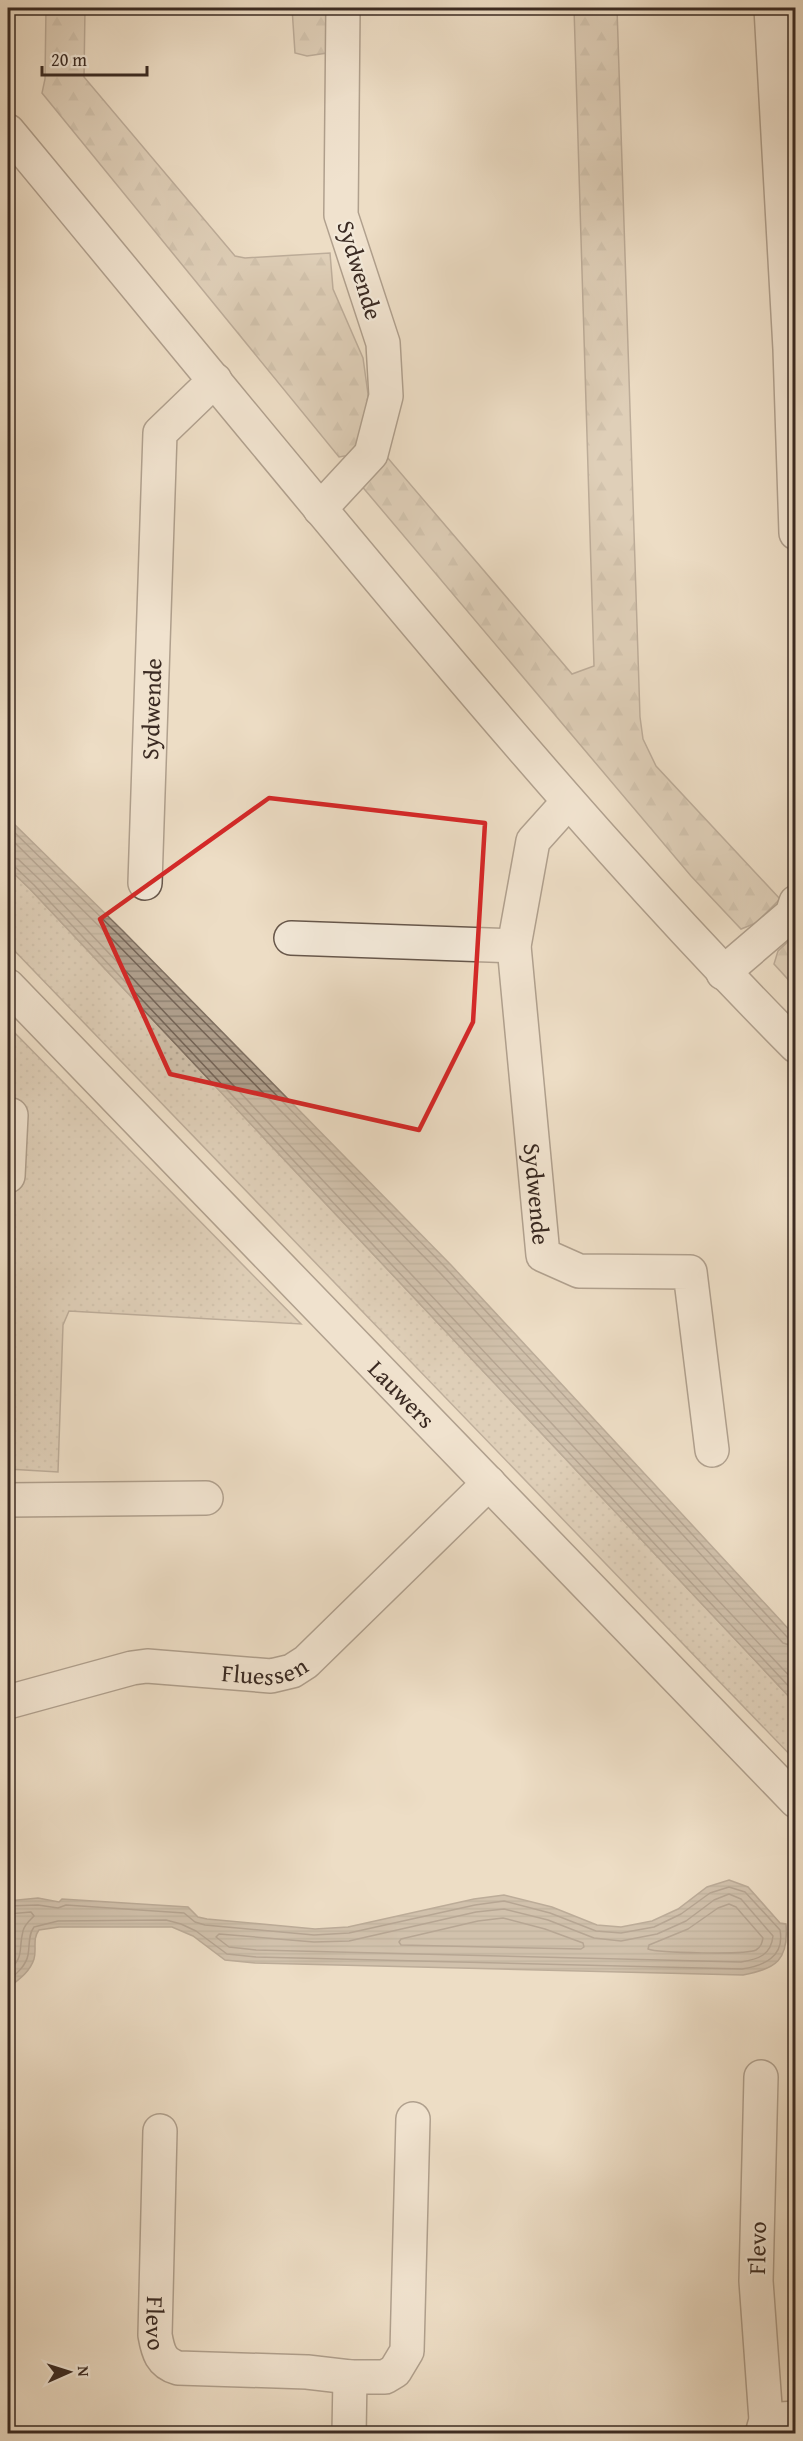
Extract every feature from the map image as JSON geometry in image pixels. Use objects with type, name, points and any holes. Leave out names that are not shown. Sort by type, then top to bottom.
[{"type":"street","name":"Sydwende","points":[[320,509],[371,454],[386,396],[383,343],[341,215],[343,8]]},
{"type":"street","points":[[771,8],[793,348],[795,533]]},
{"type":"street","points":[[8,131],[320,509],[568,802],[723,973],[795,1046]]},
{"type":"street","name":"Sydwende","points":[[145,883],[160,433],[215,380]]},
{"type":"street","name":"Sydwende","points":[[568,802],[533,841],[514,946],[543,1255],[579,1270],[690,1272],[712,1450]]},
{"type":"street","points":[[723,973],[792,914],[795,902]]},
{"type":"street","points":[[291,938],[514,946]]},
{"type":"street","name":"Lauwers","points":[[8,986],[795,1801]]},
{"type":"street","points":[[8,1115],[11,1115],[8,1176]]},
{"type":"street","name":"Fluessen","points":[[8,1702],[132,1668],[147,1666],[271,1676],[292,1671],[306,1662],[489,1483]]},
{"type":"street","points":[[8,1500],[206,1498]]},
{"type":"street","name":"Flevo","points":[[761,2077],[756,2281],[775,2424]]},
{"type":"street","name":"Flevo","points":[[159,2131],[155,2335],[158,2351],[167,2364],[178,2368],[385,2377],[395,2372],[407,2351],[413,2119]]},
{"type":"street","points":[[349,2433],[350,2377]]},
{"type":"highlighted area","points":[[269,798],[485,823],[473,1022],[419,1130],[170,1074],[100,919]]},
{"type":"green space","points":[[46,8],[85,8],[84,77],[235,256],[245,258],[330,253],[333,289],[363,358],[368,394],[366,427],[350,455],[339,457],[42,93],[45,79]]},
{"type":"green space","points":[[292,8],[333,8],[334,52],[307,56],[295,53]]},
{"type":"green space","points":[[574,8],[617,8],[640,717],[643,739],[656,766],[780,899],[756,923],[741,929],[691,876],[360,484],[387,457],[572,674],[594,666]]},
{"type":"green space","points":[[8,868],[795,1703],[795,1760],[8,944]]},
{"type":"green space","points":[[795,935],[795,987],[774,964],[778,951]]},
{"type":"green space","points":[[8,1026],[301,1324],[69,1311],[63,1325],[58,1472],[8,1469],[11,1454],[14,1102],[8,1098]]},
{"type":"water","points":[[8,818],[123,931],[451,1265],[795,1636],[795,1703],[8,868]]},
{"type":"water","points":[[729,1880],[748,1887],[780,1923],[786,1924],[785,1946],[782,1954],[778,1961],[764,1970],[743,1975],[255,1963],[225,1960],[193,1936],[172,1927],[59,1927],[39,1930],[36,1937],[35,1955],[30,1968],[8,1988],[8,1901],[38,1898],[59,1902],[62,1899],[188,1907],[198,1917],[207,1919],[315,1929],[348,1927],[474,1899],[504,1895],[552,1907],[597,1925],[621,1927],[652,1921],[678,1909],[707,1887]]}]
